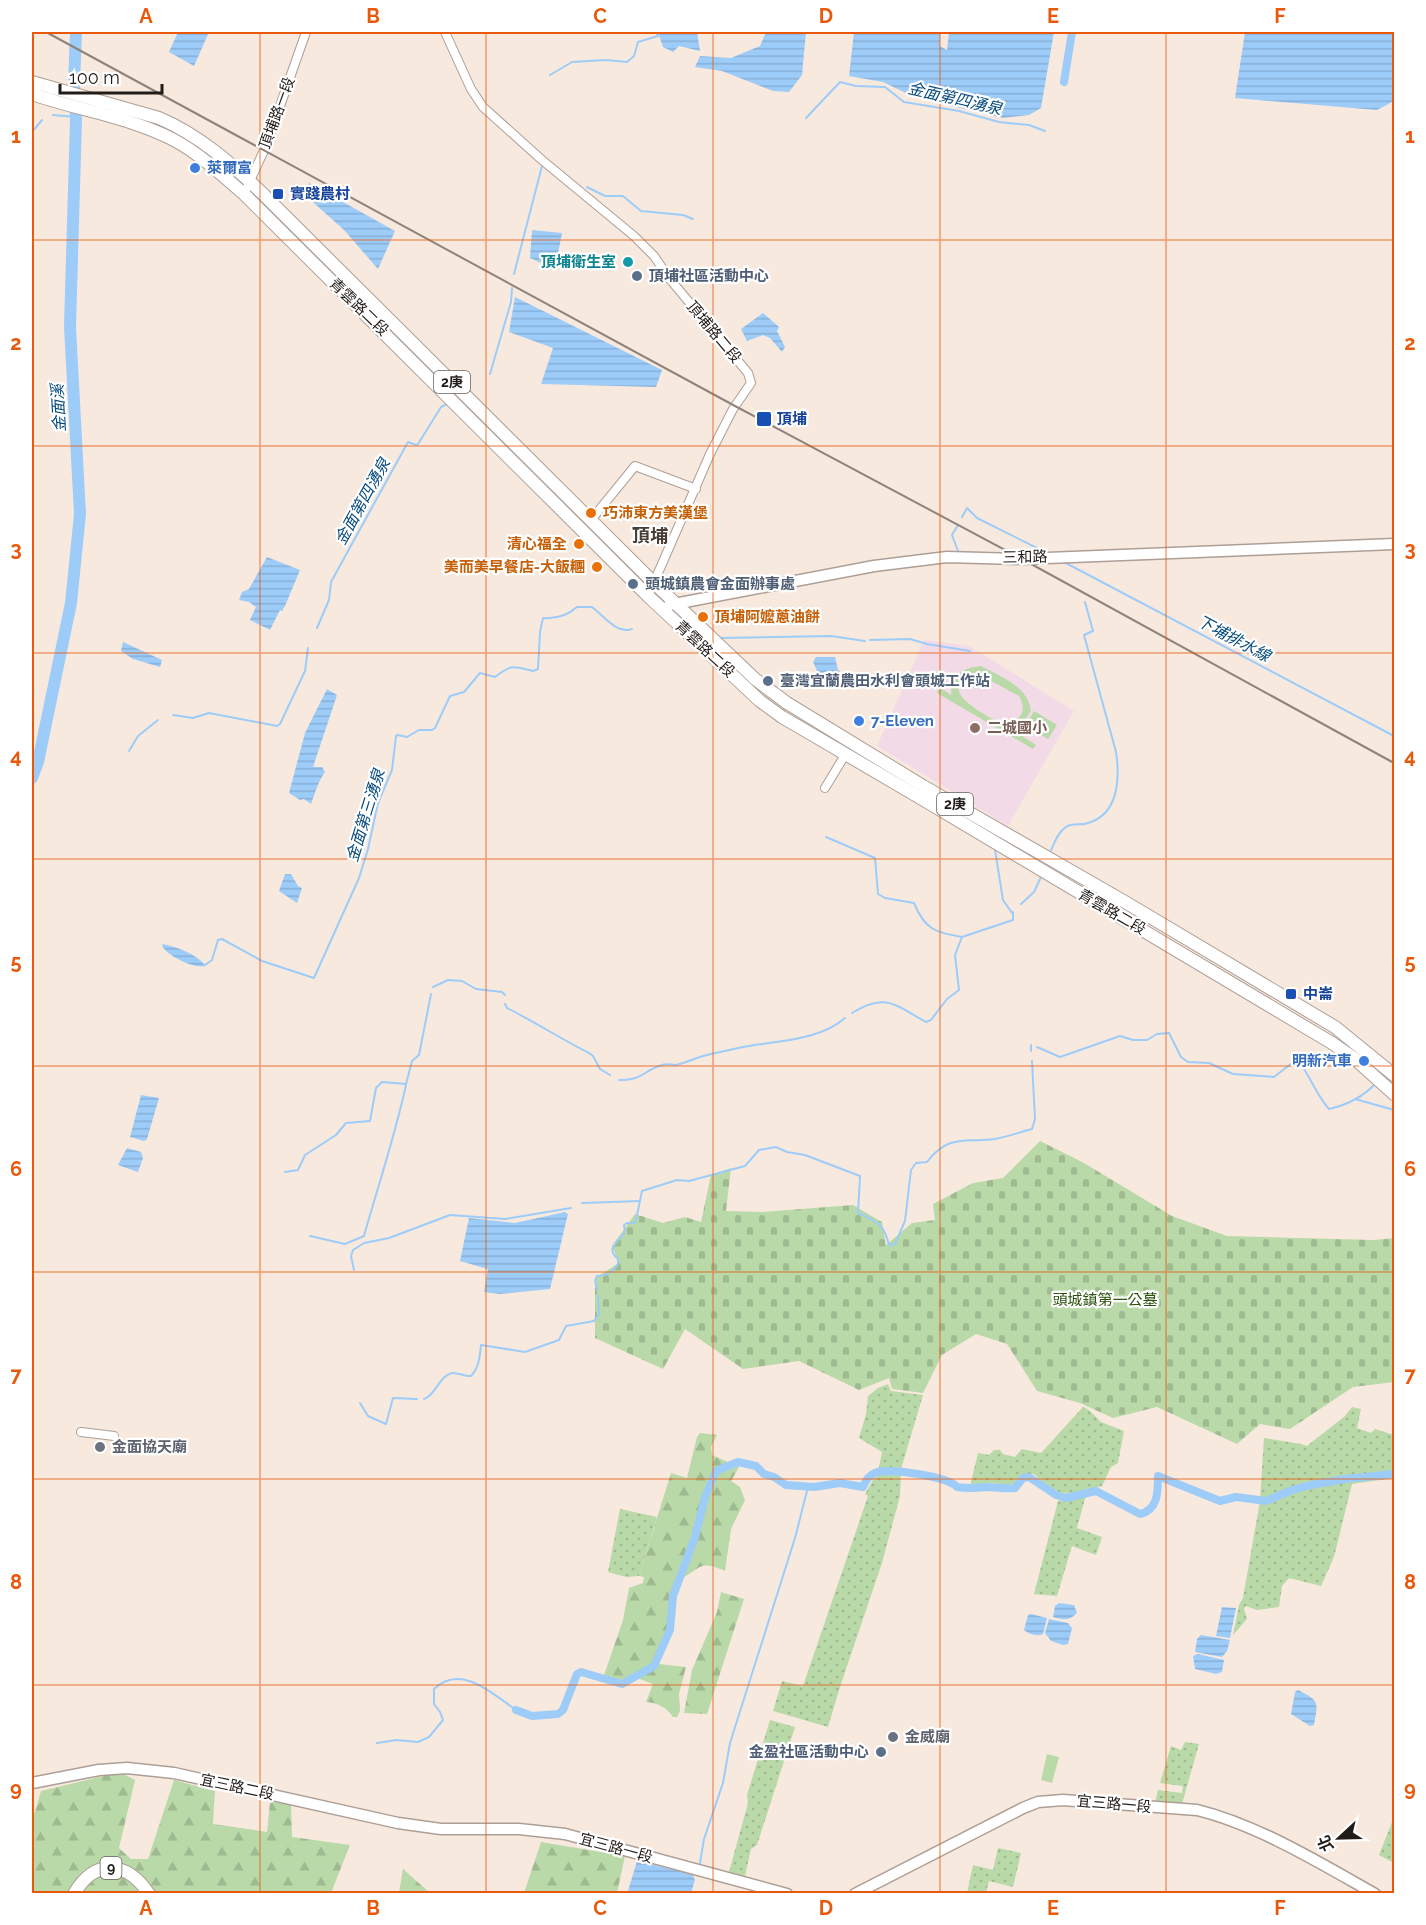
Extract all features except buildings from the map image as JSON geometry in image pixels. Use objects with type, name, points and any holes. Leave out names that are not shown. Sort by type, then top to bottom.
[{"type":"main road","name":"2庚","points":[[37,84],[92,106]]},
{"type":"main road","name":"2庚","points":[[32,94],[52,101],[92,106]]},
{"type":"main road","name":"青雲路二段","points":[[92,106],[175,141],[247,188],[755,679],[787,704],[1332,1043],[1395,1094]]},
{"type":"main road","name":"青雲路二段","points":[[247,188],[648,596],[760,701],[845,755],[923,788],[1125,902],[1326,1022],[1395,1075]]},
{"type":"main road","name":"9","points":[[74,1893],[93,1871],[115,1868],[134,1876],[149,1893]]},
{"type":"street","name":"頂埔路一段","points":[[247,188],[266,146],[306,32]]},
{"type":"street","name":"頂埔路二段","points":[[445,32],[471,88],[483,107],[542,160],[634,236],[654,256],[669,278],[748,373],[751,383],[733,409],[648,596]]},
{"type":"street","points":[[591,520],[635,465],[696,489]]},
{"type":"street","name":"三和路","points":[[660,607],[874,566],[947,557],[1022,559],[1395,544]]},
{"type":"street","points":[[825,788],[845,755]]},
{"type":"street","points":[[81,1432],[114,1436]]},
{"type":"street","name":"宜三路二段","points":[[32,1784],[99,1770],[127,1768],[174,1773],[398,1823],[441,1829]]},
{"type":"street","name":"宜三路一段","points":[[855,1893],[1023,1808],[1038,1802],[1063,1800],[1197,1810],[1217,1815],[1245,1825],[1375,1893]]},
{"type":"street","name":"宜三路一段","points":[[441,1829],[519,1829],[565,1834],[787,1893]]},
{"type":"shaded area","name":"二城國小","points":[[924,640],[969,646],[1074,711],[1008,826],[877,746]]},
{"type":"green space","points":[[981,666],[1005,678],[1025,695],[1031,711],[1024,722],[1013,730],[1036,745],[1033,749],[937,693],[939,687],[951,695],[953,682],[959,673]],"holes":[[[978,674],[1019,696],[1023,708],[1017,719],[1001,724],[966,702],[958,687],[962,680]]]},
{"type":"green space","points":[[1034,711],[1057,725],[1048,739],[1025,726]]},
{"type":"green space","name":"頭城鎮第一公墓","points":[[1040,1141],[1084,1163],[1172,1216],[1227,1236],[1374,1240],[1394,1238],[1394,1382],[1353,1387],[1290,1429],[1260,1424],[1237,1444],[1157,1407],[1113,1418],[1080,1403],[1037,1391],[1007,1344],[976,1334],[942,1355],[923,1393],[892,1389],[889,1378],[859,1390],[799,1361],[743,1369],[685,1329],[663,1369],[595,1338],[595,1278],[619,1263],[612,1246],[635,1214],[663,1223],[685,1217],[701,1222],[711,1175],[731,1168],[726,1211],[761,1212],[853,1205],[882,1222],[886,1245],[912,1223],[935,1220],[933,1204],[973,1183],[1003,1178]]},
{"type":"green space","points":[[888,1384],[891,1391],[923,1395],[901,1469],[900,1496],[882,1563],[828,1727],[773,1711],[782,1681],[803,1686],[868,1496],[865,1494],[874,1478],[877,1477],[882,1452],[859,1438],[866,1414],[868,1396]]},
{"type":"green space","points":[[1083,1407],[1101,1422],[1124,1431],[1118,1463],[1111,1467],[1102,1486],[1066,1494],[1051,1489],[1034,1474],[1026,1474],[1015,1484],[991,1483],[970,1486],[978,1453],[989,1455],[994,1450],[1000,1450],[1003,1454],[1015,1457],[1022,1449],[1041,1453]]},
{"type":"green space","points":[[1352,1407],[1361,1409],[1357,1428],[1371,1433],[1375,1429],[1394,1435],[1394,1478],[1352,1484],[1334,1557],[1321,1586],[1289,1578],[1282,1586],[1279,1607],[1257,1610],[1246,1606],[1244,1609],[1247,1619],[1233,1635],[1239,1605],[1243,1598],[1260,1501],[1264,1438],[1307,1446],[1345,1416]]},
{"type":"green space","points":[[700,1433],[717,1435],[711,1447],[712,1455],[739,1467],[731,1481],[740,1487],[745,1500],[731,1529],[725,1571],[716,1567],[700,1567],[678,1580],[671,1599],[668,1630],[654,1661],[659,1664],[686,1667],[679,1694],[680,1711],[677,1717],[673,1717],[661,1706],[646,1702],[653,1684],[632,1676],[618,1681],[603,1678],[623,1620],[629,1588],[643,1583],[644,1577],[639,1576],[671,1473],[687,1478]]},
{"type":"green space","points":[[1086,1495],[1077,1528],[1102,1537],[1096,1555],[1072,1546],[1057,1596],[1034,1594],[1058,1501]]},
{"type":"green space","points":[[620,1509],[657,1517],[639,1576],[626,1577],[608,1572]]},
{"type":"green space","points":[[721,1592],[744,1599],[707,1714],[684,1713],[692,1670],[717,1612]]},
{"type":"green space","points":[[770,1720],[795,1727],[757,1845],[751,1849],[745,1876],[729,1872],[748,1803],[747,1795]]},
{"type":"green space","points":[[1185,1742],[1199,1744],[1182,1804],[1155,1803],[1158,1790],[1182,1793],[1183,1786],[1160,1783],[1171,1746],[1181,1750]]},
{"type":"green space","points":[[1047,1754],[1059,1757],[1052,1783],[1041,1780]]},
{"type":"green space","points":[[120,1772],[135,1780],[119,1848],[131,1859],[148,1859],[174,1780],[215,1791],[213,1824],[267,1832],[270,1802],[291,1803],[292,1837],[350,1845],[331,1893],[32,1894],[32,1821],[41,1791]]},
{"type":"green space","points":[[1394,1817],[1394,1863],[1379,1855]]},
{"type":"green space","points":[[541,1842],[625,1856],[617,1893],[524,1893]]},
{"type":"green space","points":[[998,1848],[1021,1853],[1013,1887],[989,1881],[986,1893],[967,1893],[973,1865],[993,1870]]},
{"type":"green space","points":[[403,1869],[430,1893],[399,1893]]},
{"type":"water","points":[[178,32],[209,32],[194,66],[169,52]]},
{"type":"water","points":[[658,32],[697,32],[700,51],[679,46],[673,52],[663,47]]},
{"type":"water","points":[[766,32],[806,32],[802,75],[789,92],[773,91],[722,71],[695,67],[700,56],[731,58],[760,46]]},
{"type":"water","points":[[854,32],[940,32],[940,46],[947,50],[949,32],[1054,32],[1041,108],[1029,115],[1003,118],[914,97],[883,82],[849,76]]},
{"type":"water","points":[[1245,32],[1394,32],[1394,101],[1377,110],[1235,98]]},
{"type":"water","points":[[309,183],[395,231],[378,269],[344,230],[305,195]]},
{"type":"water","points":[[532,230],[562,233],[555,269],[530,258]]},
{"type":"water","points":[[515,297],[662,370],[656,387],[541,384],[553,348],[509,332]]},
{"type":"water","points":[[763,313],[779,327],[777,331],[785,347],[782,352],[770,338],[763,335],[747,341],[741,329]]},
{"type":"water","points":[[267,557],[300,570],[285,606],[282,611],[280,610],[270,630],[250,620],[256,607],[249,602],[239,600],[242,592],[249,589]]},
{"type":"water","points":[[123,642],[162,660],[160,667],[133,659],[121,651]]},
{"type":"water","points":[[816,657],[835,657],[844,682],[840,685],[836,677],[821,680],[813,662]]},
{"type":"water","points":[[327,689],[337,695],[313,767],[322,767],[325,772],[311,804],[289,793],[305,733]]},
{"type":"water","points":[[285,874],[291,874],[298,886],[302,888],[297,903],[279,891]]},
{"type":"water","points":[[163,944],[192,954],[206,966],[194,966],[181,961],[165,950]]},
{"type":"water","points":[[141,1095],[159,1098],[147,1139],[144,1141],[130,1137]]},
{"type":"water","points":[[127,1148],[141,1152],[143,1158],[138,1172],[118,1165]]},
{"type":"water","points":[[565,1212],[568,1214],[550,1289],[500,1294],[484,1292],[488,1269],[460,1261],[469,1218],[515,1223]]},
{"type":"water","points":[[1059,1603],[1074,1605],[1077,1613],[1066,1619],[1053,1617],[1055,1606]]},
{"type":"water","points":[[1222,1607],[1236,1608],[1230,1638],[1216,1636]]},
{"type":"water","points":[[1028,1615],[1047,1618],[1043,1634],[1033,1635],[1024,1630]]},
{"type":"water","points":[[1049,1619],[1068,1623],[1072,1628],[1068,1644],[1063,1645],[1051,1641],[1045,1633]]},
{"type":"water","points":[[1201,1635],[1230,1640],[1227,1651],[1222,1657],[1195,1652],[1197,1639]]},
{"type":"water","points":[[1198,1654],[1224,1660],[1222,1672],[1216,1674],[1195,1669],[1193,1656]]},
{"type":"water","points":[[1298,1690],[1316,1703],[1314,1725],[1310,1726],[1291,1714],[1295,1692]]},
{"type":"water","points":[[637,1861],[692,1874],[695,1880],[691,1893],[634,1894],[628,1891]]},
{"type":"waterway","name":"金面溪","points":[[32,778],[38,762],[71,603],[80,514],[70,327],[76,32]]},
{"type":"waterway","points":[[550,75],[572,62],[606,60],[627,62],[634,56],[638,42],[658,36],[656,32]]},
{"type":"waterway","points":[[1064,82],[1072,32]]},
{"type":"waterway","name":"金面第四湧泉","points":[[806,118],[840,82],[856,86],[885,87],[904,102],[959,111],[999,122],[1029,125],[1045,131]]},
{"type":"waterway","points":[[53,115],[76,117]]},
{"type":"waterway","points":[[32,132],[42,120]]},
{"type":"waterway","name":"金面第四湧泉","points":[[514,274],[542,166],[545,165]]},
{"type":"waterway","name":"金面第四湧泉","points":[[587,187],[605,196],[623,196],[641,211],[683,215],[693,219]]},
{"type":"waterway","name":"金面第四湧泉","points":[[490,374],[511,302],[512,288]]},
{"type":"waterway","name":"金面第四湧泉","points":[[317,628],[329,600],[331,582],[408,442],[418,444],[441,407],[447,404]]},
{"type":"waterway","name":"下埔排水線","points":[[962,517],[967,508],[977,518],[1037,548]]},
{"type":"waterway","name":"下埔排水線","points":[[958,525],[952,535],[958,551]]},
{"type":"waterway","name":"下埔排水線","points":[[1062,561],[1394,736]]},
{"type":"waterway","points":[[1051,850],[1063,829],[1071,825],[1088,823],[1106,812],[1112,803],[1117,784],[1116,752],[1084,635],[1093,631],[1085,602]]},
{"type":"waterway","name":"金面第三湧泉","points":[[205,965],[212,960],[218,940],[222,939],[262,961],[314,978],[359,878],[378,803],[392,770],[396,736],[407,737],[419,730],[435,728],[450,696],[464,692],[480,673],[495,677],[512,667],[533,671],[538,669],[543,618],[561,616],[577,607],[592,607],[616,627],[632,629]]},
{"type":"waterway","name":"金面第三湧泉","points":[[720,638],[831,636],[865,641]]},
{"type":"waterway","name":"金面第三湧泉","points":[[870,640],[910,639],[970,651]]},
{"type":"waterway","name":"金面第四湧泉","points":[[173,715],[193,718],[209,713],[277,726],[305,671],[308,648]]},
{"type":"waterway","name":"金面第四湧泉","points":[[129,751],[138,736],[158,720]]},
{"type":"waterway","points":[[826,837],[875,858],[878,894],[885,898],[914,903],[922,919],[932,928],[962,937]]},
{"type":"waterway","points":[[995,850],[1003,900],[1012,913]]},
{"type":"waterway","points":[[1021,904],[1034,892],[1041,877]]},
{"type":"waterway","points":[[852,1013],[873,1003],[882,1002],[898,1006],[926,1022],[931,1020],[947,999],[959,990],[955,955],[962,937],[1013,920],[1013,912]]},
{"type":"waterway","points":[[433,987],[448,980],[462,981],[476,989],[502,992],[505,995]]},
{"type":"waterway","points":[[285,1172],[298,1170],[305,1155],[336,1135],[346,1123],[370,1121],[376,1088],[382,1082],[406,1084],[412,1061],[419,1055],[431,994]]},
{"type":"waterway","points":[[505,1004],[507,1008],[589,1053],[600,1069],[610,1075]]},
{"type":"waterway","points":[[619,1080],[633,1079],[664,1064],[676,1065],[734,1049],[817,1034],[845,1018]]},
{"type":"waterway","points":[[1037,1047],[1060,1057],[1120,1036],[1133,1040],[1147,1040],[1157,1034],[1169,1033],[1181,1057],[1188,1062],[1209,1063],[1233,1074],[1274,1077],[1292,1063],[1300,1063],[1329,1109],[1355,1099],[1376,1083]]},
{"type":"waterway","points":[[1031,1045],[1031,1051]]},
{"type":"waterway","points":[[597,1290],[595,1280],[597,1276],[609,1273],[618,1264],[618,1259],[612,1251],[625,1231],[624,1225],[634,1223],[636,1220],[642,1191],[677,1180],[689,1181],[745,1166],[759,1150],[776,1147],[787,1152],[805,1155],[860,1176],[858,1213],[879,1224],[885,1232],[889,1245],[895,1244],[905,1221],[911,1170],[916,1163],[927,1162],[942,1147],[950,1143],[995,1139],[1032,1129],[1035,1119],[1032,1061]]},
{"type":"waterway","points":[[310,1236],[345,1244],[364,1236],[406,1085]]},
{"type":"waterway","points":[[1355,1099],[1394,1110]]},
{"type":"waterway","points":[[582,1203],[640,1201]]},
{"type":"waterway","points":[[354,1270],[351,1256],[353,1250],[364,1243],[389,1238],[450,1215],[505,1219],[571,1208]]},
{"type":"waterway","points":[[424,1399],[452,1373],[471,1376],[480,1358],[481,1345],[525,1352],[559,1340],[566,1326],[594,1321],[599,1315],[598,1296]]},
{"type":"waterway","points":[[360,1403],[368,1416],[386,1424],[393,1398],[417,1399]]},
{"type":"waterway","points":[[516,1710],[532,1716],[558,1714],[563,1710],[577,1674],[581,1672],[622,1684],[654,1666],[670,1630],[673,1596],[695,1537],[705,1497],[716,1471],[738,1462],[756,1466],[764,1474],[786,1485],[814,1487],[840,1483],[863,1487],[871,1476],[882,1471],[918,1474],[943,1480],[957,1487],[968,1488],[1015,1488],[1023,1478],[1029,1477],[1056,1495],[1066,1498],[1096,1491],[1140,1514],[1150,1509],[1156,1500],[1158,1476],[1220,1501],[1236,1497],[1266,1501],[1311,1485],[1394,1474]]},
{"type":"waterway","points":[[700,1863],[704,1839],[723,1783],[730,1743],[795,1538],[808,1487]]},
{"type":"waterway","points":[[377,1743],[396,1740],[418,1742],[429,1737],[443,1720],[434,1704],[434,1689],[444,1682],[455,1679],[466,1680],[487,1689],[516,1710]]},
{"type":"railway","points":[[46,32],[1022,559],[1394,763]]},
{"type":"place","name":"萊爾富","points":[[195,168]]},
{"type":"place","name":"實踐農村","points":[[278,194]]},
{"type":"place","name":"頂埔衛生室","points":[[628,262]]},
{"type":"place","name":"頂埔社區活動中心","points":[[637,276]]},
{"type":"place","name":"頂埔","points":[[764,419]]},
{"type":"place","name":"巧沛東方美漢堡","points":[[591,513]]},
{"type":"place","name":"清心福全","points":[[579,544]]},
{"type":"place","name":"美而美早餐店-大飯糰","points":[[597,567]]},
{"type":"place","name":"頭城鎮農會金面辦事處","points":[[633,584]]},
{"type":"place","name":"頂埔阿嬤蔥油餅","points":[[703,617]]},
{"type":"place","name":"臺灣宜蘭農田水利會頭城工作站","points":[[768,681]]},
{"type":"place","name":"7-Eleven","points":[[859,721]]},
{"type":"place","name":"二城國小","points":[[975,728]]},
{"type":"place","name":"中崙","points":[[1291,994]]},
{"type":"place","name":"明新汽車","points":[[1364,1061]]},
{"type":"place","name":"金面協天廟","points":[[100,1447]]},
{"type":"place","name":"金威廟","points":[[893,1737]]},
{"type":"place","name":"金盈社區活動中心","points":[[881,1752]]},
{"type":"district","name":"頂埔","points":[[650,536]]}]
